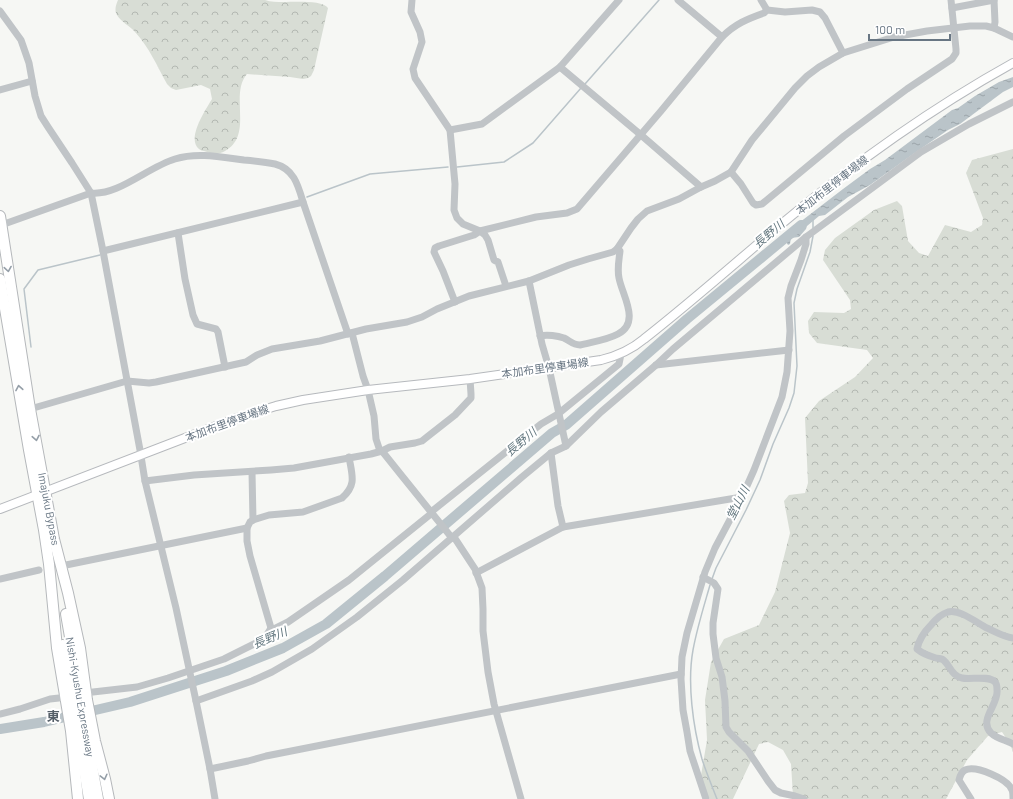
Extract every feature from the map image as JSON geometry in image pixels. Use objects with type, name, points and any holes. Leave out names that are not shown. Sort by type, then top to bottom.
[{"type":"highway","name":"Imajuku Bypass","points":[[0,221],[30,409],[41,493],[57,648],[76,699],[81,729],[78,799]]},
{"type":"highway","name":"Imajuku Bypass","points":[[0,279],[41,493],[68,593],[80,648],[76,699],[81,729],[95,741],[106,779],[109,799]]},
{"type":"highway","points":[[54,539],[58,595]]},
{"type":"highway","points":[[49,564],[58,595]]},
{"type":"highway","name":"Nishi-Kyushu Expressway","points":[[58,595],[76,699]]},
{"type":"highway","name":"Nishi-Kyushu Expressway","points":[[81,729],[88,799]]},
{"type":"highway","name":"Nishi-Kyushu Expressway","points":[[81,729],[98,799]]},
{"type":"main road","name":"本加布里停車場線","points":[[0,509],[237,418],[276,406],[303,400],[368,390],[470,379],[549,368],[601,360],[621,354],[644,340],[780,225],[880,148],[955,96],[1013,63]]},
{"type":"street","points":[[412,0],[411,12],[420,32],[422,42],[413,72],[415,78],[450,130],[455,184],[454,210],[457,218],[464,224],[480,231],[485,235],[494,260],[498,262],[506,286]]},
{"type":"street","points":[[450,130],[482,124],[560,68],[619,0]]},
{"type":"street","points":[[678,0],[722,37]]},
{"type":"street","points":[[761,0],[767,10]]},
{"type":"street","points":[[731,172],[741,184],[753,203],[756,205],[762,204],[844,136],[953,57],[956,53],[951,0]]},
{"type":"street","points":[[952,8],[994,0],[996,22],[994,28]]},
{"type":"street","points":[[454,302],[443,271],[434,252],[434,248],[474,235],[480,231],[536,217],[567,214],[577,209],[722,37],[736,24],[764,13],[767,10],[785,12],[812,10],[820,12],[825,18],[843,54]]},
{"type":"street","points":[[0,11],[21,40],[29,63],[35,96],[41,116],[91,193],[145,481],[190,671],[215,799]]},
{"type":"street","points":[[30,409],[127,381],[149,383],[156,382],[246,362],[257,355],[272,349],[320,341],[366,329],[407,322],[469,296],[529,281],[569,265],[613,252],[617,249],[638,219],[647,211],[679,199],[731,172],[752,140],[795,88],[819,67],[843,54],[894,37],[927,31],[970,26],[986,26],[994,28],[1013,37]]},
{"type":"street","points":[[560,68],[701,187]]},
{"type":"street","points":[[0,90],[32,81]]},
{"type":"street","points":[[196,700],[252,681],[272,672],[312,649],[358,617],[516,482],[565,443],[673,349],[806,237],[921,152],[969,124],[1013,102]]},
{"type":"street","points":[[0,221],[7,223],[91,193],[96,194],[110,191],[137,178],[153,168],[175,159],[188,156],[225,157],[275,164],[283,166],[291,173],[298,184],[350,334],[368,390],[374,416],[376,438],[381,451],[452,537],[476,572],[482,588],[485,652],[496,710],[521,799]]},
{"type":"street","points":[[103,251],[303,202]]},
{"type":"street","points":[[178,233],[184,279],[193,315],[197,324],[216,329],[218,332],[225,367]]},
{"type":"street","points":[[706,799],[690,751],[684,710],[681,674],[682,657],[687,633],[704,577],[715,548],[742,497],[754,470],[782,397],[786,379],[789,350],[790,331],[788,298],[806,244],[806,237]]},
{"type":"street","points":[[540,336],[556,336],[564,338],[576,345],[580,345],[622,332],[626,327],[630,316],[628,303],[618,277],[620,251],[617,249]]},
{"type":"street","points":[[529,281],[565,443]]},
{"type":"street","points":[[656,365],[789,350]]},
{"type":"street","points":[[271,628],[272,630],[288,622],[349,580],[541,424],[559,415],[619,364],[621,354]]},
{"type":"street","points":[[145,481],[194,475],[294,468],[349,458],[381,451],[390,447],[422,441],[455,416],[471,398],[470,379]]},
{"type":"street","points":[[551,453],[558,506],[563,527]]},
{"type":"street","points":[[0,714],[50,699],[76,699],[137,687],[224,659],[260,641],[266,636],[271,628],[250,556],[247,528],[253,520],[269,515],[303,512],[342,498],[347,494],[352,484],[352,473],[349,458]]},
{"type":"street","points":[[252,472],[253,520]]},
{"type":"street","points":[[476,572],[563,527],[742,497]]},
{"type":"street","points":[[66,565],[247,528]]},
{"type":"street","points":[[0,579],[40,570]]},
{"type":"street","points":[[704,577],[714,583],[718,589],[713,623],[713,634],[716,658],[722,677],[726,727],[748,751],[775,790],[804,799]]},
{"type":"street","points":[[1013,638],[997,633],[963,614],[948,612],[942,615],[925,631],[920,639],[918,648],[921,653],[942,659],[946,662],[955,675],[960,678],[985,678],[995,681],[998,694],[997,699],[988,715],[986,721],[987,726],[990,733],[1013,744]]},
{"type":"street","points":[[210,769],[266,756],[681,674]]},
{"type":"street","points":[[971,799],[959,780],[961,773],[972,769],[990,773],[1004,780],[1012,789],[1013,799]]},
{"type":"green space","points":[[118,0],[265,0],[276,2],[314,3],[325,5],[328,8],[314,70],[311,76],[303,79],[247,74],[242,83],[240,93],[240,125],[238,135],[234,144],[225,151],[215,154],[199,149],[195,138],[198,124],[212,99],[210,89],[201,85],[176,90],[171,88],[167,84],[140,38],[117,15],[115,9]]},
{"type":"green space","points":[[1013,149],[1013,752],[1010,744],[1002,732],[988,736],[967,760],[946,799],[795,799],[793,796],[791,764],[783,750],[768,742],[759,744],[733,799],[710,799],[699,787],[707,740],[705,700],[711,662],[724,639],[759,625],[775,592],[790,533],[784,501],[789,495],[805,493],[808,483],[805,418],[819,401],[855,377],[873,358],[867,350],[817,343],[809,333],[808,321],[814,312],[844,313],[851,309],[850,300],[823,260],[825,250],[835,238],[874,210],[897,201],[902,206],[908,241],[919,253],[928,256],[945,225],[971,232],[982,225],[983,218],[966,173],[972,160]]},
{"type":"water","points":[[1013,77],[1013,87],[1003,92],[960,124],[948,130],[870,185],[848,197],[825,215],[819,216],[807,226],[799,237],[791,238],[790,244],[788,245],[785,240],[791,236],[791,229],[843,189],[952,110],[958,108],[999,82]]},
{"type":"waterway","points":[[585,84],[659,0]]},
{"type":"waterway","points":[[457,167],[504,162],[533,143],[581,88]]},
{"type":"waterway","points":[[307,197],[370,174],[448,167]]},
{"type":"waterway","name":"堂山川","points":[[813,220],[813,228]]},
{"type":"waterway","name":"長野川","points":[[0,729],[44,722],[130,702],[226,671],[283,648],[326,624],[385,576],[552,433],[566,425],[687,319],[801,225]]},
{"type":"waterway","name":"堂山川","points":[[712,579],[760,480],[794,393],[797,366],[794,303],[797,289],[810,252],[813,236]]},
{"type":"waterway","points":[[31,347],[24,289],[38,270],[100,255]]},
{"type":"waterway","name":"堂山川","points":[[710,585],[693,650],[691,663],[691,691],[699,746],[717,799]]},
{"type":"district","name":"東","points":[[53,716]]}]
